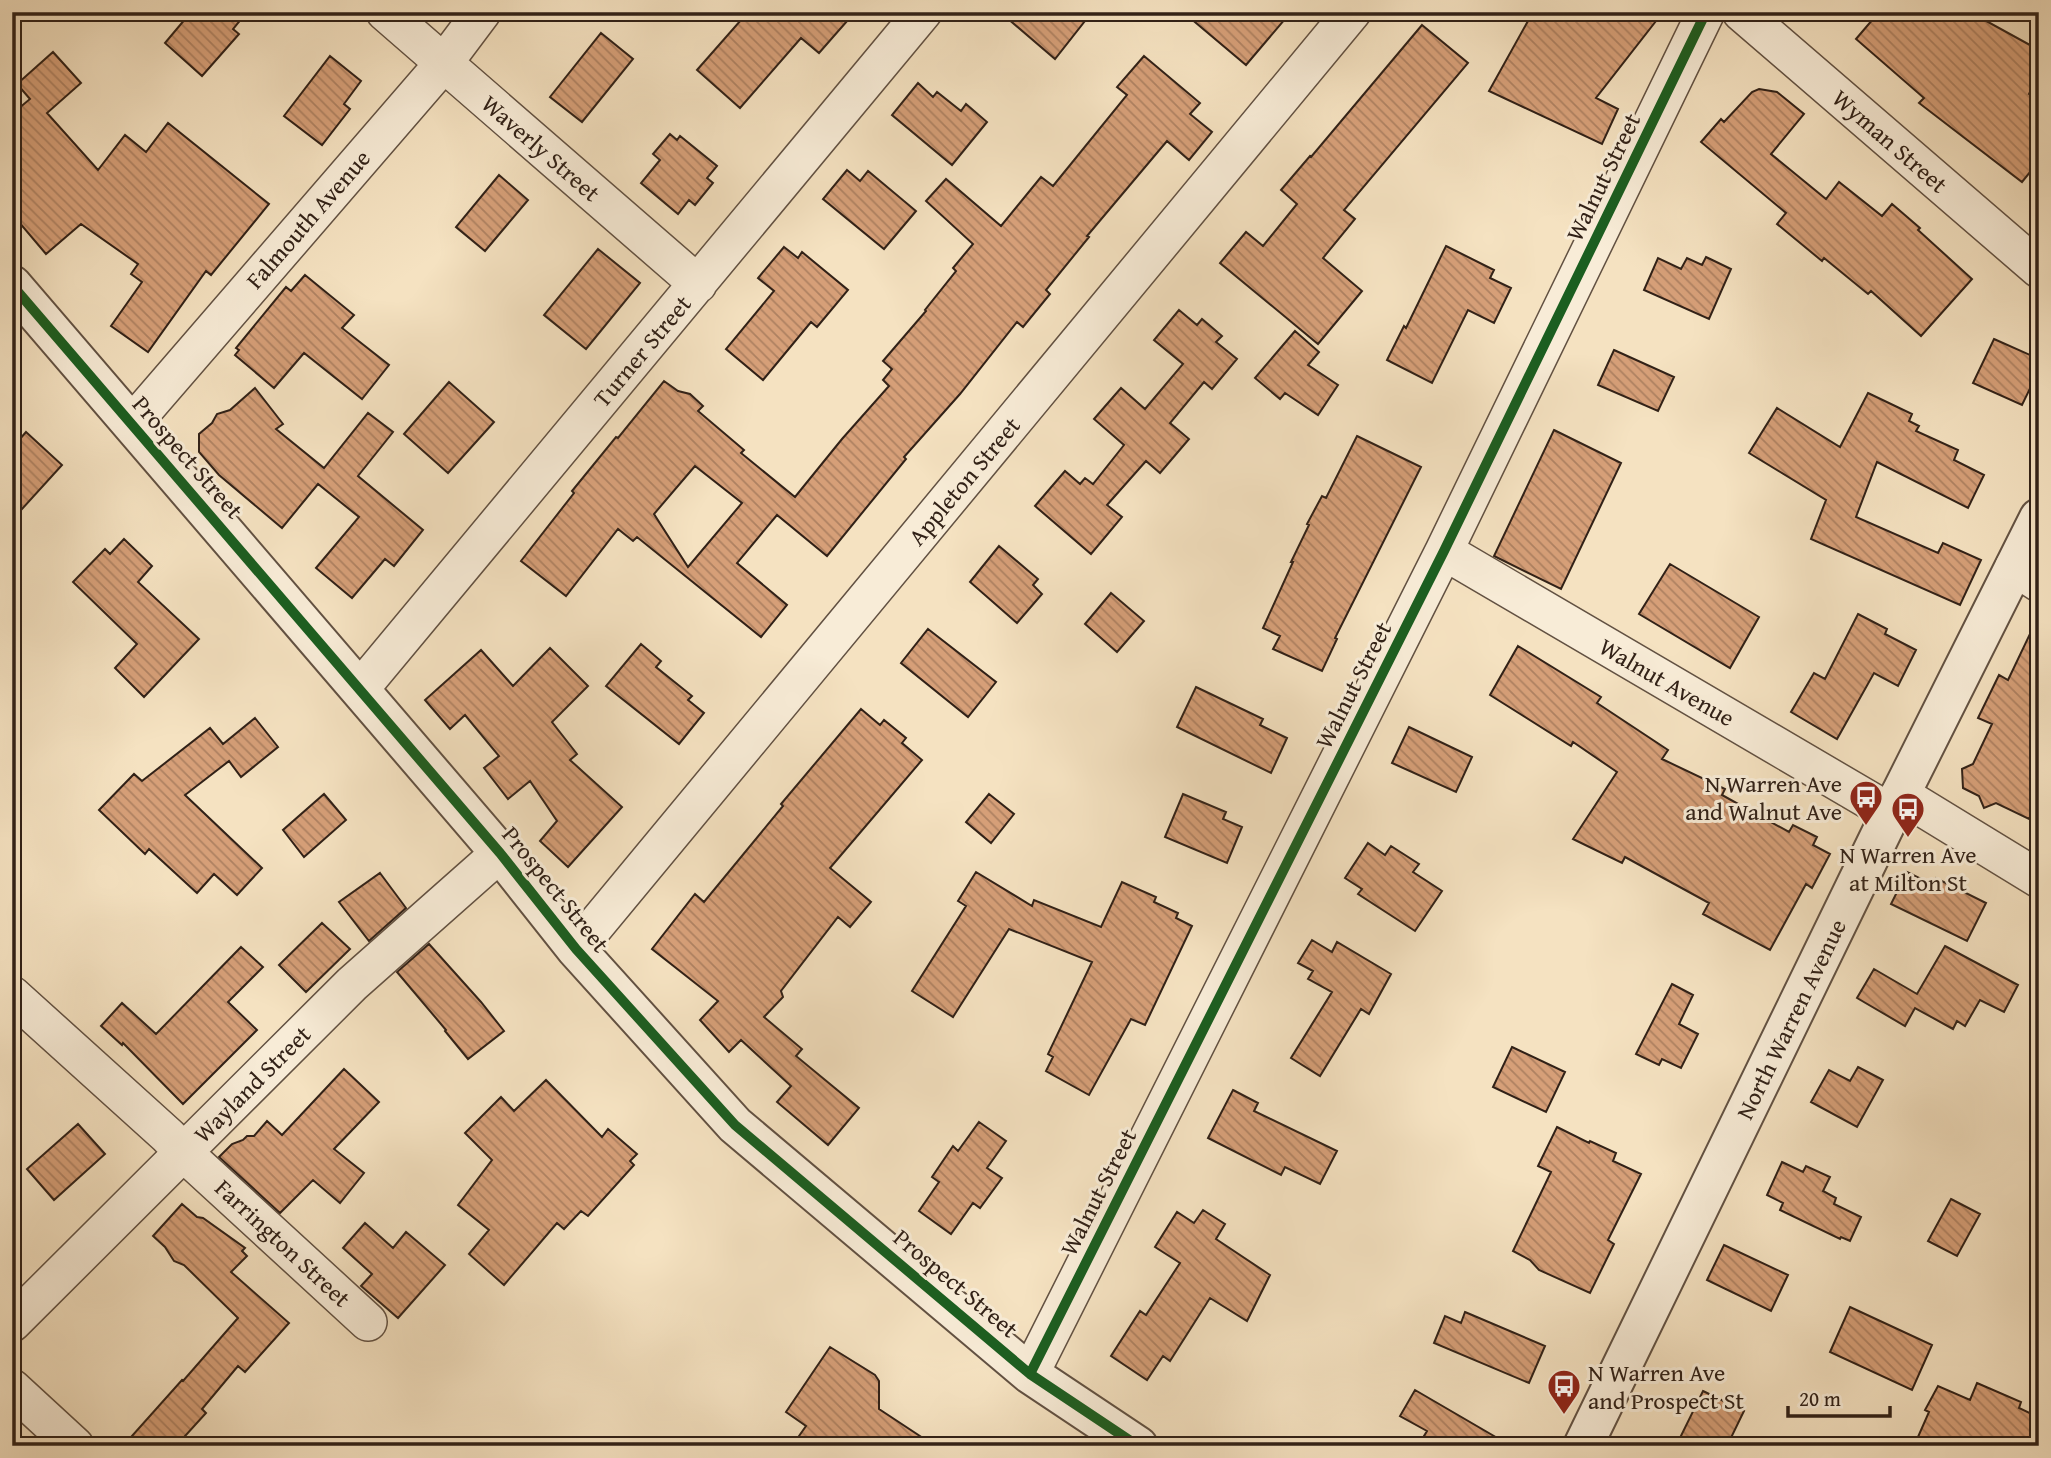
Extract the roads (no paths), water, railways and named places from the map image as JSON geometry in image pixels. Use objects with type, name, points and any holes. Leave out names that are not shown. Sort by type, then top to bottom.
[{"type":"street","name":"Waverly Street","points":[[384,12],[698,284]]},
{"type":"street","name":"Falmouth Avenue","points":[[132,424],[443,64],[482,12]]},
{"type":"street","name":"Turner Street","points":[[360,689],[923,12]]},
{"type":"street","name":"Appleton Street","points":[[576,949],[1352,12]]},
{"type":"street","name":"Walnut Street","points":[[1030,1374],[1444,551],[1706,12]]},
{"type":"street","name":"Wyman Street","points":[[1741,12],[2039,269]]},
{"type":"street","name":"Prospect Street","points":[[12,285],[500,853],[576,949],[734,1125],[1030,1374],[1138,1446]]},
{"type":"street","name":"North Warren Avenue","points":[[1583,1446],[1895,803],[2026,575],[2039,518]]},
{"type":"street","name":"Walnut Avenue","points":[[1444,551],[1895,803],[2039,879]]},
{"type":"street","name":"Wayland Street","points":[[12,1324],[352,985],[500,853]]},
{"type":"street","name":"Farrington Street","points":[[12,995],[368,1322]]},
{"type":"street","points":[[12,1388],[75,1446]]},
{"type":"place","name":"N Warren Ave and Walnut Ave","points":[[1866,827]]},
{"type":"place","name":"N Warren Ave at Milton St","points":[[1908,839]]},
{"type":"place","name":"N Warren Ave and Prospect St","points":[[1564,1416]]}]
